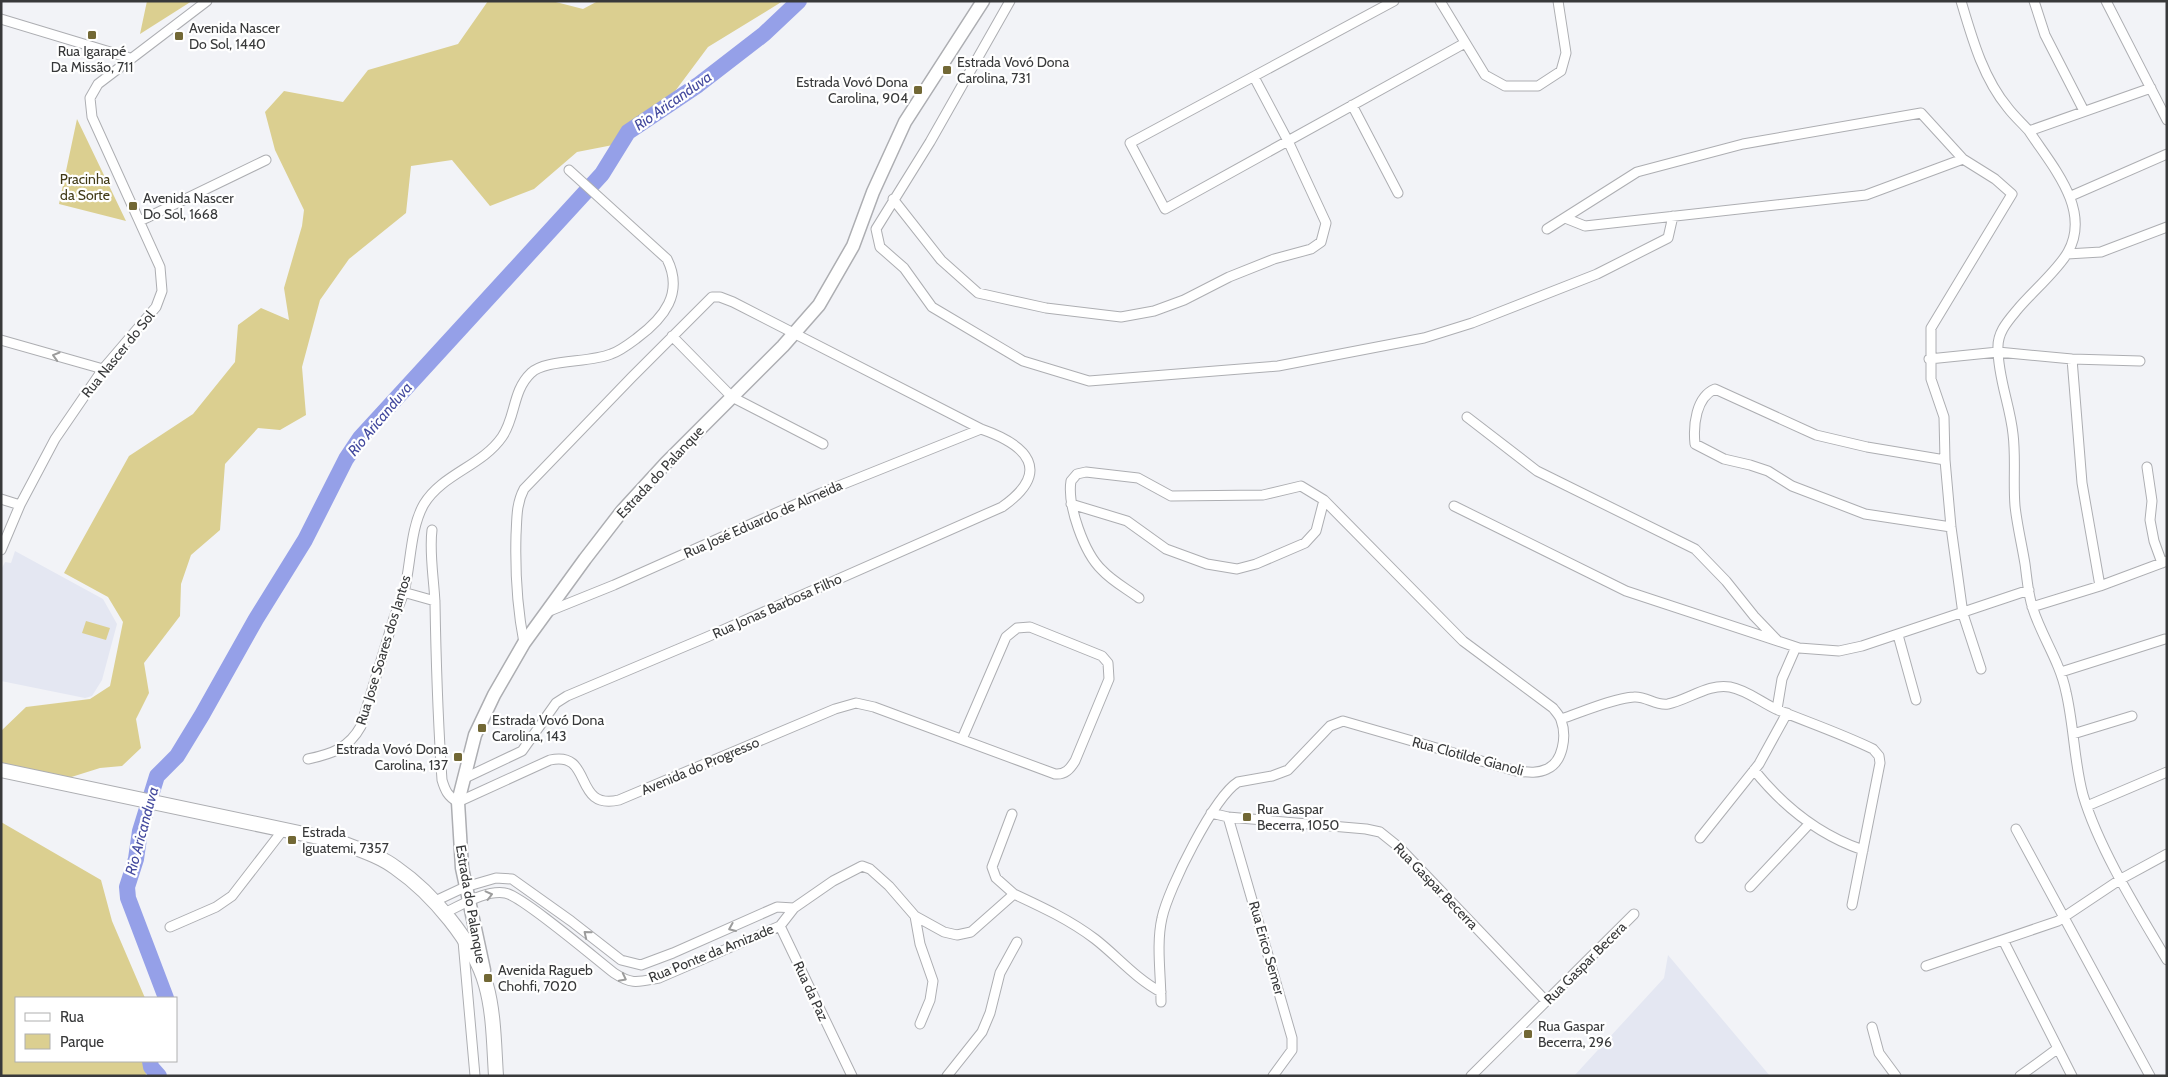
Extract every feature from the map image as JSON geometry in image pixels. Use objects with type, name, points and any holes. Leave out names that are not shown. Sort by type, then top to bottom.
[{"type":"main road","points":[[1,770],[162,806],[337,841],[381,859],[396,868],[444,913],[463,938],[474,957],[486,985],[496,1076]]},
{"type":"street","name":"Rua Nascer do Sol","points":[[1,550],[20,505],[55,439],[103,369],[149,318],[156,307],[162,291],[160,267],[92,117],[90,103],[93,90],[130,58],[207,1]]},
{"type":"street","name":"Estrada do Palanque","points":[[486,985],[470,901],[465,887],[460,848],[458,802],[476,735],[484,716],[524,643],[622,511],[666,462],[732,397],[819,305],[853,246],[873,192],[905,122],[983,1]]},
{"type":"street","points":[[1010,1],[930,142],[876,229],[880,247],[904,268],[932,307],[1023,361],[1089,381],[1278,366],[1424,338],[1472,323],[1597,274],[1668,238],[1673,216]]},
{"type":"street","points":[[1394,1],[1130,143],[1165,209],[1465,42]]},
{"type":"street","points":[[1440,1],[1485,75],[1505,86],[1538,86],[1561,71],[1566,53],[1558,1]]},
{"type":"street","points":[[1961,1],[1973,42],[1991,82],[2007,107],[2029,131],[2070,196],[2075,215],[2076,228],[2074,238],[2067,254],[2005,324],[2000,333],[1998,352],[2013,435],[2015,507],[2032,607],[2061,672],[2067,693],[2079,776],[2087,806],[2102,842],[2121,879],[2167,960]]},
{"type":"street","points":[[2034,1],[2048,42],[2084,111]]},
{"type":"street","points":[[2106,1],[2121,34],[2152,88],[2167,120]]},
{"type":"street","points":[[1,19],[130,58]]},
{"type":"street","points":[[893,199],[941,260],[978,293],[1046,308],[1121,317],[1154,311],[1184,300],[1228,277],[1274,259],[1311,249],[1321,242],[1326,223],[1288,141],[1254,76]]},
{"type":"street","points":[[2029,131],[2152,88]]},
{"type":"street","points":[[1352,105],[1398,193]]},
{"type":"street","points":[[1547,229],[1637,172],[1743,144],[1922,113],[1962,159],[1995,178],[2012,194],[1931,328],[1929,358],[1931,379],[1944,418],[1945,460],[1963,614],[1981,669]]},
{"type":"street","points":[[2070,196],[2167,154]]},
{"type":"street","points":[[1565,218],[1585,226],[1866,195],[1962,159]]},
{"type":"street","points":[[140,221],[266,160]]},
{"type":"street","name":"Rua Jose Soares dos Jantos","points":[[308,759],[331,753],[354,739],[360,726],[404,592],[416,531],[424,504],[442,484],[476,461],[500,439],[510,421],[516,395],[524,379],[534,370],[548,365],[579,362],[611,354],[642,334],[668,308],[673,282],[672,270],[667,259],[569,170]]},
{"type":"street","points":[[2067,254],[2101,252],[2167,227]]},
{"type":"street","name":"Rua Jonas Barbosa Filho","points":[[465,778],[522,751],[556,703],[566,696],[706,637],[1002,507],[1023,489],[1029,474],[1029,464],[1026,455],[1021,449],[1003,437],[981,428],[733,302],[715,297],[707,301],[672,336]]},
{"type":"street","points":[[524,643],[516,590],[520,495],[528,483],[672,336],[732,397],[823,444]]},
{"type":"street","points":[[1,340],[103,369]]},
{"type":"street","points":[[1929,358],[1998,352],[2072,359],[2140,361]]},
{"type":"street","points":[[2072,359],[2082,483],[2100,586]]},
{"type":"street","points":[[1945,460],[1867,447],[1816,435],[1715,389],[1706,393],[1700,406],[1694,429],[1695,444],[1724,459],[1768,471],[1792,486],[1826,500],[1865,514],[1952,527]]},
{"type":"street","points":[[1467,417],[1537,471],[1695,549],[1726,581],[1778,642]]},
{"type":"street","name":"Rua José Eduardo de Almeida","points":[[546,612],[614,585],[821,492],[981,428]]},
{"type":"street","points":[[2032,607],[2100,586],[2164,562],[2154,540],[2150,520],[2152,501],[2148,467]]},
{"type":"street","points":[[1139,598],[1102,571],[1093,559],[1071,504],[1070,485],[1073,478],[1086,472],[1138,478],[1171,496],[1263,495],[1301,486],[1324,500],[1463,641],[1553,708],[1561,719],[1629,698],[1644,698],[1656,703],[1668,704],[1721,686],[1739,690],[1776,709],[1877,752],[1880,763],[1852,906]]},
{"type":"street","points":[[1,499],[20,505]]},
{"type":"street","points":[[1071,504],[1127,522],[1166,549],[1206,564],[1237,569],[1256,564],[1305,543],[1316,531],[1324,500]]},
{"type":"street","points":[[1454,506],[1626,591],[1796,647],[1839,651],[1862,646],[1963,614],[2029,590]]},
{"type":"street","points":[[432,530],[430,540],[434,601],[436,696],[442,780],[446,792],[452,799],[458,802]]},
{"type":"street","points":[[404,592],[434,601]]},
{"type":"street","name":"Avenida do Progresso","points":[[458,802],[558,758],[575,765],[590,794],[599,801],[619,800],[835,709],[856,703],[874,706],[1055,774],[1065,772],[1075,761],[1108,679],[1108,663],[1102,656],[1077,645],[1030,627],[1017,628],[1006,637],[962,739]]},
{"type":"street","points":[[1898,635],[1916,700]]},
{"type":"street","points":[[2061,672],[2165,639]]},
{"type":"street","points":[[1776,709],[1782,679],[1796,647]]},
{"type":"street","points":[[1700,838],[1754,770],[1787,713]]},
{"type":"street","points":[[2073,734],[2132,716]]},
{"type":"street","name":"Rua Clotilde Gianoli","points":[[1211,813],[1232,786],[1238,782],[1280,774],[1288,770],[1330,726],[1338,722],[1343,721],[1516,770],[1535,773],[1546,770],[1554,765],[1562,748],[1564,738],[1561,719]]},
{"type":"street","points":[[1754,770],[1770,790],[1810,823],[1838,842],[1863,850]]},
{"type":"street","points":[[2087,806],[2167,772]]},
{"type":"street","points":[[1161,1002],[1160,931],[1165,906],[1211,813]]},
{"type":"street","name":"Rua Gaspar Becerra","points":[[1211,813],[1228,817],[1366,829],[1380,832],[1390,838],[1546,1001]]},
{"type":"street","points":[[1012,814],[992,867],[996,878],[1014,894],[1073,924],[1116,956],[1147,985],[1161,992]]},
{"type":"street","name":"Rua Erico Semer","points":[[1228,817],[1292,1038],[1292,1050],[1273,1076]]},
{"type":"street","points":[[1750,887],[1810,823]]},
{"type":"street","points":[[2016,829],[2150,1076]]},
{"type":"street","points":[[170,927],[216,907],[232,896],[283,830]]},
{"type":"street","points":[[1926,966],[2058,921],[2121,879],[2167,854]]},
{"type":"street","name":"Rua Ponte da Amizade","points":[[444,913],[470,901],[498,893],[507,893],[515,897],[614,973],[626,981],[633,982],[659,978],[780,926],[794,908],[842,876],[862,866],[870,869],[902,900],[915,916]]},
{"type":"street","name":"Rua Ponte da Amizade","points":[[433,902],[465,887],[496,878],[512,880],[571,921],[621,960],[641,965],[777,908],[794,908]]},
{"type":"street","points":[[915,916],[944,932],[965,934],[979,926],[1014,894]]},
{"type":"street","name":"Rua Gaspar Becera","points":[[1471,1076],[1634,914]]},
{"type":"street","points":[[915,916],[920,944],[933,981],[930,1000],[920,1024]]},
{"type":"street","name":"Rua da Paz","points":[[780,926],[852,1076]]},
{"type":"street","points":[[463,938],[468,1019],[475,1076]]},
{"type":"street","points":[[2003,940],[2072,1076]]},
{"type":"street","points":[[947,1076],[982,1032],[990,1013],[1000,973],[1017,942]]},
{"type":"street","points":[[1872,1027],[1879,1053],[1896,1076]]},
{"type":"street","points":[[2020,1076],[2057,1049]]},
{"type":"shaded area","points":[[15,551],[103,599],[117,624],[102,680],[92,696],[85,698],[1,681],[1,570],[5,562],[11,563]]},
{"type":"shaded area","points":[[1668,955],[1770,1076],[1574,1076],[1664,978]]},
{"type":"green space","points":[[147,1],[192,1],[140,34]]},
{"type":"green space","points":[[488,1],[552,1],[583,9],[598,1],[783,1],[708,47],[670,98],[618,144],[577,152],[534,189],[490,206],[452,160],[411,166],[406,213],[349,259],[320,300],[302,367],[306,415],[280,430],[258,428],[225,464],[220,530],[191,555],[181,584],[180,616],[144,663],[149,693],[136,719],[141,748],[122,766],[100,768],[65,779],[1,766],[1,731],[26,707],[90,699],[110,686],[123,622],[108,597],[64,573],[129,456],[193,414],[235,362],[238,325],[261,308],[289,320],[284,288],[302,226],[304,210],[275,150],[265,112],[284,91],[343,102],[368,70],[458,44]]},
{"type":"green space","name":"Pracinha da Sorte","points":[[77,119],[126,221],[59,204]]},
{"type":"green space","points":[[86,621],[110,628],[106,640],[82,633]]},
{"type":"green space","points":[[1,822],[101,880],[112,921],[145,997],[15,997],[15,1062],[151,1062],[145,1076],[1,1076]]},
{"type":"waterway","name":"Rio Aricanduva","points":[[166,997],[128,898],[127,887],[136,859],[140,831],[157,776],[177,756],[202,715],[256,619],[305,540],[346,459],[360,438],[602,174],[628,132],[698,85],[764,34],[799,1]]},
{"type":"waterway","name":"Rio Aricanduva","points":[[150,1062],[151,1067],[159,1076]]},
{"type":"place","name":"Rua Igarapé Da Missão, 711","points":[[92,35]]},
{"type":"place","name":"Avenida Nascer Do Sol, 1440","points":[[179,36]]},
{"type":"place","name":"Estrada Vovó Dona Carolina, 731","points":[[947,70]]},
{"type":"place","name":"Estrada Vovó Dona Carolina, 904","points":[[918,90]]},
{"type":"place","name":"Avenida Nascer Do Sol, 1668","points":[[133,206]]},
{"type":"place","name":"Estrada Vovó Dona Carolina, 143","points":[[482,728]]},
{"type":"place","name":"Estrada Vovó Dona Carolina, 137","points":[[458,757]]},
{"type":"place","name":"Rua Gaspar Becerra, 1050","points":[[1247,817]]},
{"type":"place","name":"Estrada Iguatemi, 7357","points":[[292,840]]},
{"type":"place","name":"Avenida Ragueb Chohfi, 7020","points":[[488,978]]},
{"type":"place","name":"Rua Gaspar Becerra, 296","points":[[1528,1034]]}]
